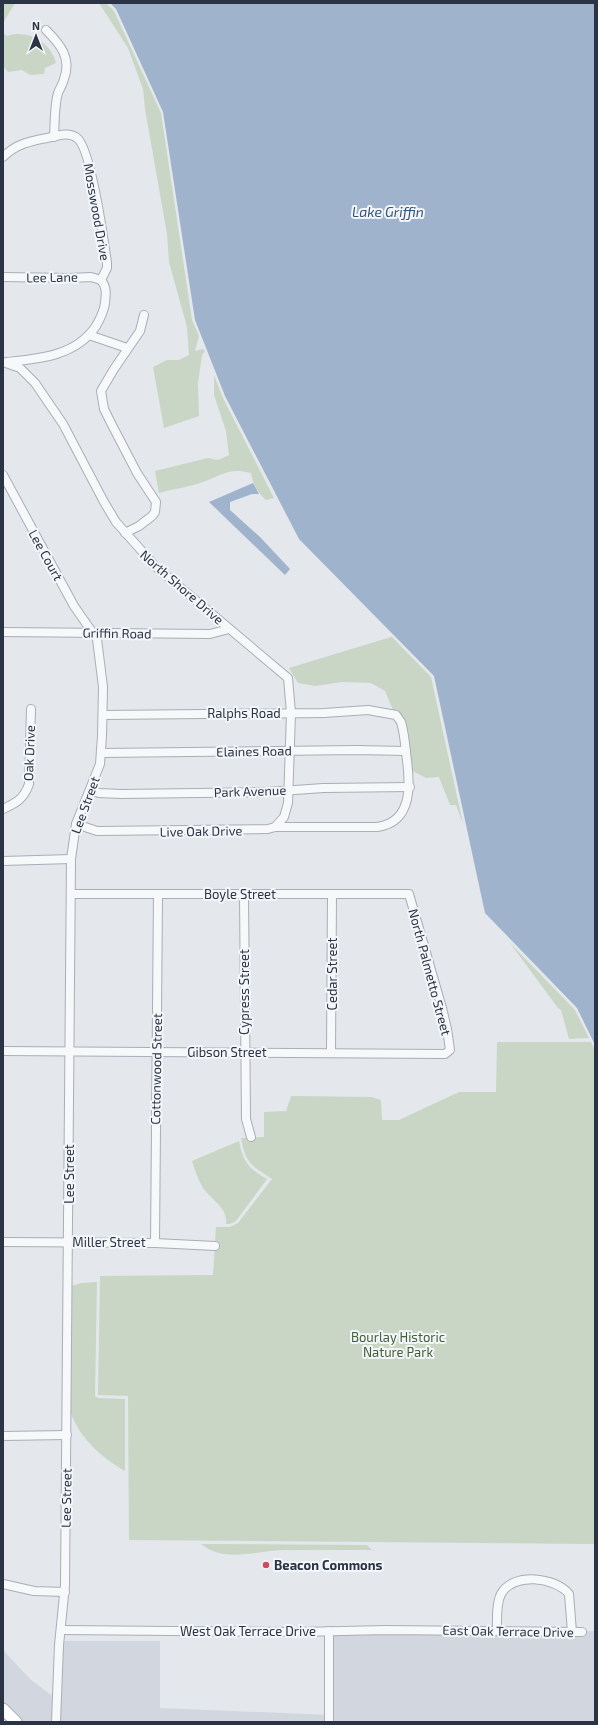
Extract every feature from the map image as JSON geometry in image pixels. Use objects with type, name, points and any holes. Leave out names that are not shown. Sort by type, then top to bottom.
[{"type":"main road","points":[[3,1709],[16,1722]]},
{"type":"street","points":[[46,30],[62,47],[67,62],[65,78],[58,92],[54,137]]},
{"type":"street","name":"Mosswood Drive","points":[[3,157],[20,144],[62,135],[74,136],[78,138],[84,146],[89,164],[107,263],[107,268],[101,280],[106,291],[105,307],[89,335],[76,345],[54,355],[41,358],[3,362]]},
{"type":"street","name":"Lee Lane","points":[[3,277],[69,278],[91,276],[101,280]]},
{"type":"street","points":[[125,533],[148,520],[152,516],[156,507],[153,497],[137,473],[112,425],[102,402],[102,391],[104,385],[127,348],[140,331],[144,315]]},
{"type":"street","points":[[89,335],[127,348]]},
{"type":"street","name":"North Shore Drive","points":[[3,362],[20,368],[35,383],[63,424],[104,502],[125,533],[156,567],[288,678],[291,713],[288,790],[286,810],[280,822],[275,827]]},
{"type":"street","name":"Lee Court","points":[[3,475],[71,601],[92,634]]},
{"type":"street","name":"Griffin Road","points":[[3,632],[210,634],[229,629]]},
{"type":"street","name":"Lee Street","points":[[56,1722],[60,1630],[65,1592],[71,859],[76,824],[100,764],[103,715],[101,668],[97,639],[92,634]]},
{"type":"street","name":"Oak Drive","points":[[3,809],[19,801],[27,791],[29,784],[31,709]]},
{"type":"street","name":"Ralphs Road","points":[[103,715],[291,713],[368,710],[386,712],[396,715],[401,722],[406,751]]},
{"type":"street","points":[[406,751],[410,787]]},
{"type":"street","name":"Elaines Road","points":[[101,753],[406,751]]},
{"type":"street","name":"Park Avenue","points":[[90,790],[99,793],[121,794],[410,787]]},
{"type":"street","name":"Live Oak Drive","points":[[76,824],[97,832],[268,830],[275,827],[327,826],[377,827],[387,824],[397,817],[404,808],[410,787]]},
{"type":"street","points":[[3,860],[71,859]]},
{"type":"street","name":"Boyle Street","points":[[71,894],[409,894]]},
{"type":"street","name":"Cypress Street","points":[[244,894],[244,1052],[246,1119],[251,1137]]},
{"type":"street","name":"Cedar Street","points":[[331,1053],[332,894]]},
{"type":"street","name":"North Palmetto Street","points":[[409,894],[442,1008],[450,1050]]},
{"type":"street","name":"Cottonwood Street","points":[[154,1242],[158,895]]},
{"type":"street","name":"Gibson Street","points":[[3,1051],[445,1054],[450,1050]]},
{"type":"street","name":"Miller Street","points":[[3,1242],[154,1242],[215,1246]]},
{"type":"street","points":[[3,1436],[67,1436]]},
{"type":"street","points":[[496,1631],[499,1601],[507,1586],[516,1582],[533,1580],[552,1582],[569,1594],[572,1632]]},
{"type":"street","points":[[3,1584],[28,1591],[65,1592]]},
{"type":"street","name":"West Oak Terrace Drive","points":[[60,1630],[434,1630]]},
{"type":"street","name":"East Oak Terrace Drive","points":[[434,1630],[582,1632]]},
{"type":"street","points":[[328,1722],[329,1631]]},
{"type":"shaded area","points":[[595,1631],[595,1722],[59,1722],[62,1641],[160,1641],[160,1708],[330,1715],[334,1635]]},
{"type":"shaded area","points":[[3,1650],[31,1680],[54,1697],[53,1722],[22,1722],[3,1706]]},
{"type":"green space","points":[[3,3],[15,3],[3,23]]},
{"type":"green space","points":[[99,3],[106,3],[114,11],[161,113],[192,320],[199,336],[195,351],[203,349],[205,351],[202,355],[198,383],[199,416],[164,428],[153,367],[167,360],[179,360],[189,355],[187,327],[169,262],[167,234],[145,109],[143,89],[128,48]]},
{"type":"green space","points":[[3,33],[7,36],[22,34],[37,39],[44,43],[49,49],[56,63],[45,68],[44,74],[30,75],[22,70],[8,72],[3,66]]},
{"type":"green space","points":[[214,375],[223,398],[274,498],[266,500],[254,485],[251,473],[243,471],[231,471],[198,484],[159,493],[155,471],[208,458],[218,460],[229,455],[226,431],[214,395]]},
{"type":"green space","points":[[391,636],[431,677],[463,824],[456,805],[450,805],[439,777],[426,778],[411,770],[398,722],[385,691],[371,683],[342,682],[315,686],[298,683],[289,668]]},
{"type":"green space","points":[[510,943],[575,1010],[589,1038],[569,1039],[561,1010]]},
{"type":"green space","name":"Bourlay Historic Nature Park","points":[[497,1042],[591,1042],[595,1050],[595,1544],[129,1540],[128,1396],[98,1395],[100,1276],[213,1275],[216,1227],[230,1227],[238,1223],[272,1179],[250,1163],[247,1159],[241,1138],[264,1137],[264,1112],[286,1111],[291,1096],[371,1097],[381,1100],[382,1120],[399,1120],[459,1092],[496,1092]]},
{"type":"green space","points":[[239,1141],[245,1160],[251,1168],[267,1179],[236,1221],[226,1224],[226,1218],[222,1208],[203,1188],[192,1161]]},
{"type":"green space","points":[[97,1282],[95,1396],[98,1398],[125,1399],[125,1471],[100,1454],[86,1440],[71,1414],[72,1286],[81,1283]]},
{"type":"green space","points":[[201,1544],[367,1545],[372,1550],[282,1550],[230,1555],[210,1550]]},
{"type":"water","name":"Lake Griffin","points":[[110,3],[595,3],[595,1045],[577,1008],[485,913],[434,676],[299,539],[225,396],[195,320],[163,112],[116,9]]},
{"type":"water","points":[[253,483],[259,494],[252,494],[230,502],[230,510],[260,537],[290,569],[285,575],[209,502]]},
{"type":"place","name":"Beacon Commons","points":[[266,1565]]}]
